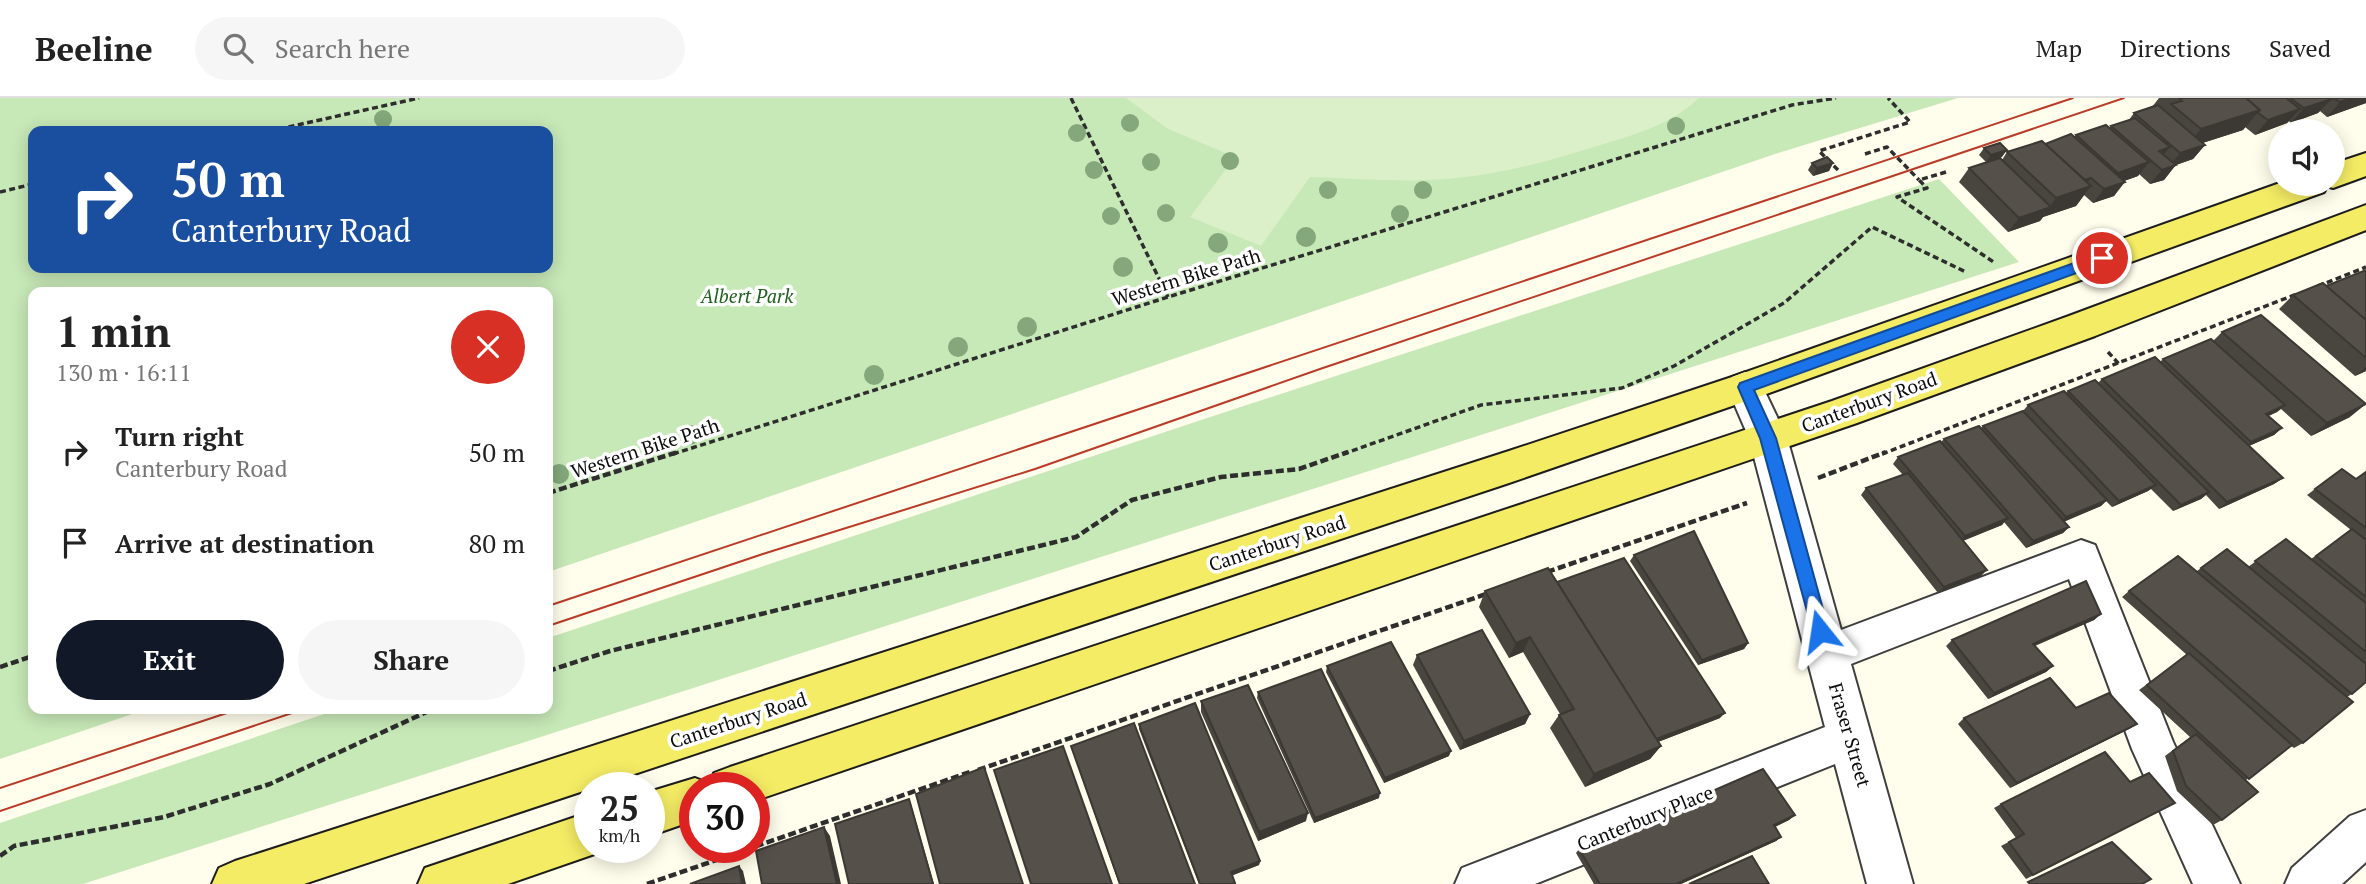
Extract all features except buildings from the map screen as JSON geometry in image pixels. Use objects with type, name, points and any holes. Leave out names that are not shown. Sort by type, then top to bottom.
[{"type":"main road","points":[[2345,172],[2366,164]]},
{"type":"main road","name":"Canterbury Road","points":[[235,884],[1745,387],[2278,196]]},
{"type":"main road","name":"Canterbury Road","points":[[770,775],[1768,438],[2082,326],[2366,217]]},
{"type":"main road","points":[[441,884],[574,839]]},
{"type":"street","name":"Fraser Street","points":[[1745,387],[1768,438],[1890,884]]},
{"type":"street","points":[[1826,654],[2081,557],[2154,749],[2217,884]]},
{"type":"street","name":"Canterbury Place","points":[[1478,884],[1851,737]]},
{"type":"street","points":[[2308,884],[2366,832]]},
{"type":"path","points":[[293,126],[419,98]]},
{"type":"path","points":[[1071,98],[1168,297]]},
{"type":"path","name":"Western Bike Path","points":[[553,491],[1168,297],[1792,105],[1836,98]]},
{"type":"path","points":[[1838,170],[1819,151],[1910,122],[1888,98]]},
{"type":"path","points":[[1865,154],[1887,147],[1927,188],[1897,197],[2005,269]]},
{"type":"path","points":[[1919,180],[1946,172]]},
{"type":"path","points":[[0,192],[28,185]]},
{"type":"path","points":[[553,669],[610,651],[1076,537],[1132,500],[1221,477],[1299,469],[1481,405],[1622,388],[1674,366],[1784,303],[1872,227],[1971,274]]},
{"type":"path","points":[[2315,287],[2366,267]]},
{"type":"path","points":[[1544,574],[1711,514],[1783,492],[2302,292]]},
{"type":"path","points":[[647,884],[1492,592]]},
{"type":"path","points":[[0,667],[28,658]]},
{"type":"path","points":[[0,856],[14,846],[164,817],[270,784],[422,714]]},
{"type":"green space","name":"Albert Park","points":[[0,98],[1958,98],[1775,154],[553,570],[553,287],[28,287],[28,714],[132,714],[0,759]]},
{"type":"green space","points":[[1126,98],[1699,98],[1675,116],[1650,129],[1512,169],[1427,180],[1310,177],[1261,246],[1190,217],[1235,157],[1168,129]]},
{"type":"green space","points":[[1939,179],[2019,262],[83,884],[0,884],[0,823],[324,714],[553,714],[553,636],[1204,419]]},
{"type":"tram line","points":[[553,604],[2073,98]]},
{"type":"tram line","points":[[553,624],[766,553],[1035,469],[1320,369],[2124,98]]},
{"type":"tram line","points":[[0,788],[224,714]]},
{"type":"tram line","points":[[0,811],[289,714]]},
{"type":"route","points":[[1820,631],[1768,438],[1745,387],[2102,258]]}]
